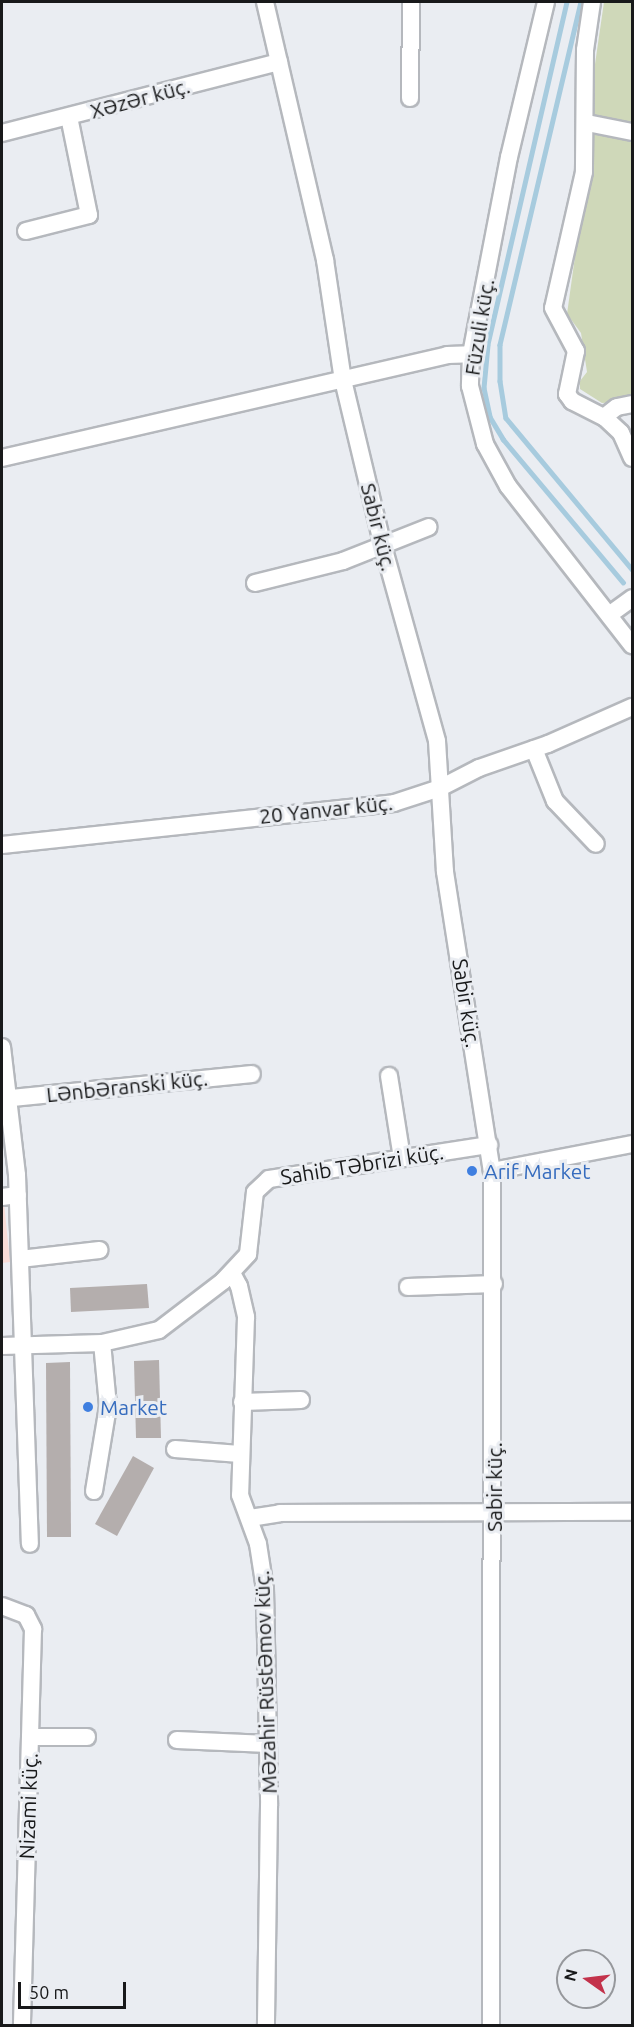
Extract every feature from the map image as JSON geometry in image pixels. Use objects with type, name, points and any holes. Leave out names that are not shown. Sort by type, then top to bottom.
[{"type":"street","name":"Sabir küç.","points":[[265,2],[325,260],[343,380],[383,546],[437,741],[445,872],[492,1171],[494,1514],[490,2025]]},
{"type":"street","points":[[410,98],[411,2]]},
{"type":"street","name":"Füzuli küç.","points":[[546,2],[509,157],[471,354],[470,386],[485,444],[508,486],[633,645]]},
{"type":"street","points":[[592,2],[585,50],[584,172],[553,308],[576,351],[567,394],[572,401],[604,417],[621,433],[633,458]]},
{"type":"street","name":"Xəzər küç.","points":[[2,133],[279,62]]},
{"type":"street","points":[[26,231],[89,215],[69,117]]},
{"type":"street","points":[[586,123],[633,132]]},
{"type":"street","points":[[2,458],[447,355],[471,354]]},
{"type":"street","points":[[604,417],[617,407],[633,404]]},
{"type":"street","points":[[255,583],[343,561],[429,527]]},
{"type":"street","points":[[609,615],[633,597]]},
{"type":"street","name":"20 Yanvar küç.","points":[[2,845],[394,803],[440,788],[479,768],[534,749],[633,706]]},
{"type":"street","points":[[534,749],[555,801],[596,844]]},
{"type":"street","points":[[2,1047],[10,1196],[20,1259],[30,1544]]},
{"type":"street","name":"Lənbəranski küç.","points":[[5,1099],[252,1074]]},
{"type":"street","points":[[389,1076],[402,1158]]},
{"type":"street","points":[[492,1171],[633,1144]]},
{"type":"street","name":"Sahib Təbrizi küç.","points":[[2,1346],[102,1343],[159,1330],[232,1273],[248,1254],[255,1192],[269,1179],[489,1145]]},
{"type":"street","points":[[20,1259],[99,1250]]},
{"type":"street","name":"Məzahir Rüstəmov küç.","points":[[232,1273],[239,1286],[246,1317],[240,1495],[250,1518],[265,1589],[268,1744],[266,2025]]},
{"type":"street","points":[[408,1287],[494,1284]]},
{"type":"street","points":[[94,1491],[108,1406],[102,1343]]},
{"type":"street","points":[[242,1402],[302,1400]]},
{"type":"street","points":[[175,1449],[240,1454]]},
{"type":"street","points":[[250,1518],[280,1513],[633,1512]]},
{"type":"street","name":"Nizami küç.","points":[[2,1606],[26,1615],[33,1629],[22,2025]]},
{"type":"street","points":[[30,1737],[87,1737]]},
{"type":"street","points":[[177,1740],[268,1744]]},
{"type":"shaded area","points":[[2,1183],[10,1262],[2,1263]]},
{"type":"green space","points":[[604,2],[632,2],[632,441],[631,401],[602,403],[580,389],[580,381],[587,372],[581,333],[567,314],[591,142],[594,71]]},
{"type":"building","points":[[147,1284],[149,1308],[71,1312],[70,1288]]},
{"type":"building","points":[[159,1360],[161,1438],[136,1438],[134,1361]]},
{"type":"building","points":[[70,1362],[71,1537],[47,1537],[46,1363]]},
{"type":"building","points":[[133,1456],[154,1468],[117,1536],[95,1524]]},
{"type":"waterway","points":[[567,2],[488,345],[484,388],[490,417],[503,439],[623,582]]},
{"type":"waterway","points":[[581,2],[500,345],[500,381],[506,418],[632,569]]},
{"type":"place","name":"Arif Market","points":[[472,1171]]},
{"type":"place","name":"Market","points":[[88,1407]]}]
